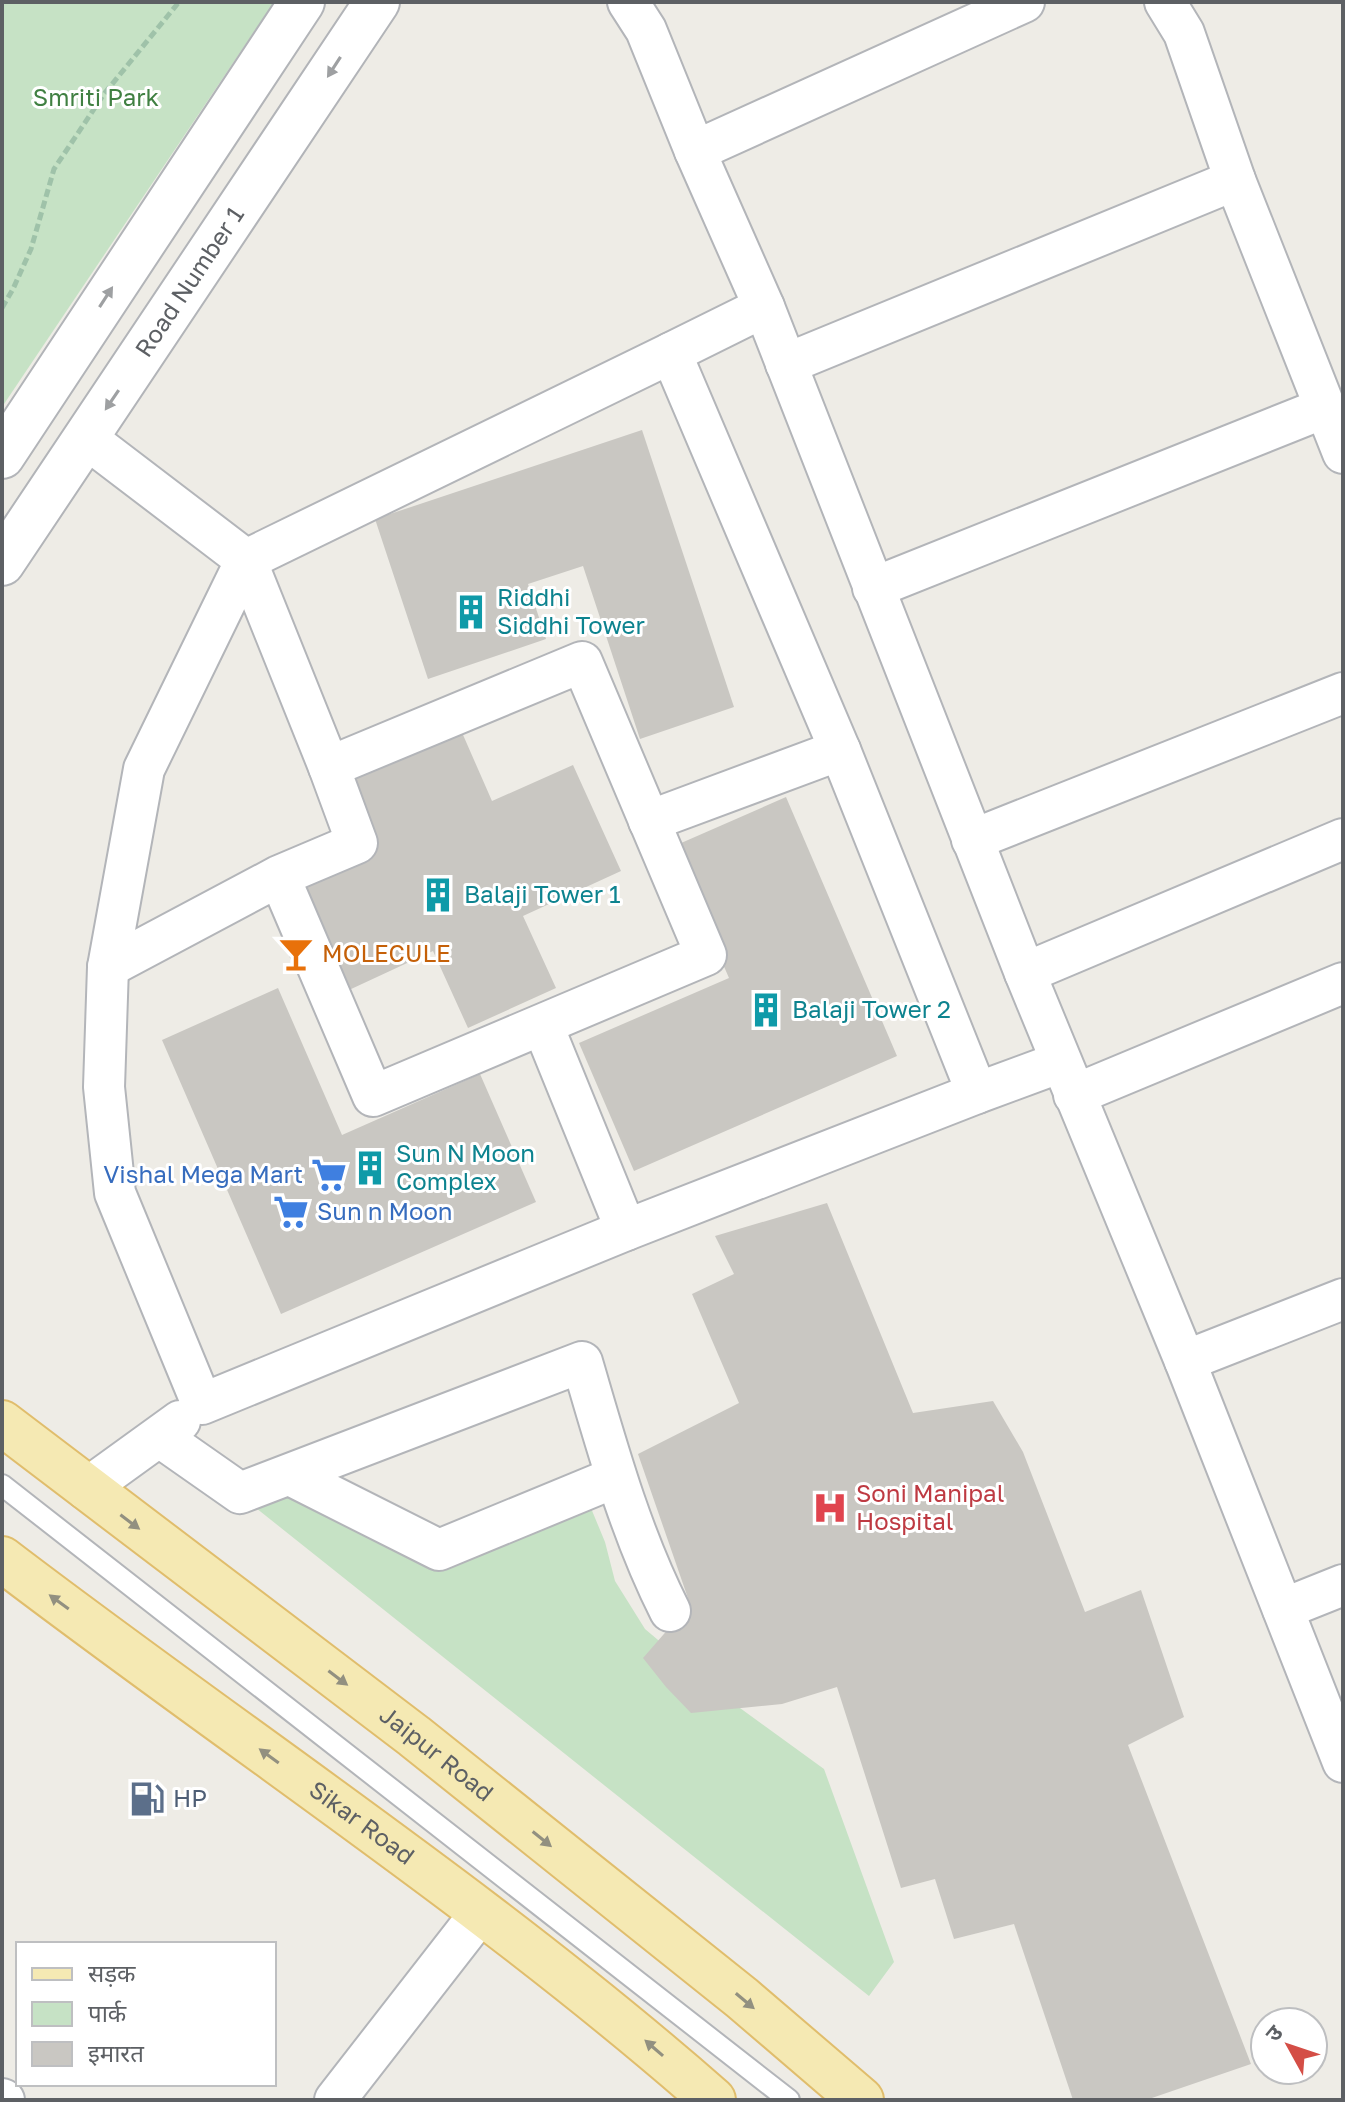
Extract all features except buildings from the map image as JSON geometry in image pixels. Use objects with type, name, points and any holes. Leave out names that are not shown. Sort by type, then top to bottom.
[{"type":"main road","name":"Jaipur Road","points":[[2,1423],[414,1736],[742,1998],[861,2100]]},
{"type":"main road","name":"Sikar Road","points":[[2,1559],[482,1911],[646,2041],[713,2100]]},
{"type":"street","points":[[2,456],[302,2]]},
{"type":"street","name":"Road Number 1","points":[[2,563],[377,2]]},
{"type":"street","points":[[628,2],[646,30],[764,307],[972,840],[1185,1361],[1343,1762]]},
{"type":"street","points":[[695,151],[1024,2]]},
{"type":"street","points":[[1165,2],[1184,33],[1235,180],[1343,453]]},
{"type":"street","points":[[786,364],[1235,180]]},
{"type":"street","points":[[202,1404],[115,1193],[104,1087],[108,967],[144,769],[246,560],[764,307]]},
{"type":"street","points":[[671,353],[840,750],[977,1093]]},
{"type":"street","points":[[873,588],[1324,408]]},
{"type":"street","points":[[86,438],[246,560],[357,843],[279,876],[108,967]]},
{"type":"street","points":[[279,876],[373,1096],[706,955],[582,662],[329,767]]},
{"type":"street","points":[[972,840],[1343,693]]},
{"type":"street","points":[[649,821],[840,750]]},
{"type":"street","points":[[1025,973],[1343,839]]},
{"type":"street","points":[[86,1489],[202,1404],[626,1230],[977,1093],[1068,1078],[1343,983]]},
{"type":"street","points":[[543,1026],[626,1230]]},
{"type":"street","points":[[1185,1361],[1343,1299]]},
{"type":"street","points":[[160,1437],[240,1493],[582,1362],[616,1477],[650,1572],[670,1611]]},
{"type":"street","points":[[290,1475],[439,1550],[616,1477]]},
{"type":"street","points":[[1283,1609],[1343,1585]]},
{"type":"street","points":[[335,2100],[482,1911]]},
{"type":"lane","points":[[2,1485],[789,2100]]},
{"type":"path","points":[[2,308],[31,249],[54,169],[104,94],[179,2]]},
{"type":"green space","name":"Smriti Park","points":[[2,2],[274,2],[2,407]]},
{"type":"green space","points":[[283,1494],[440,1563],[588,1501],[605,1542],[615,1581],[645,1629],[729,1700],[824,1769],[894,1962],[869,1996],[256,1508]]},
{"type":"place","name":"Riddhi Siddhi Tower","points":[[471,612]]},
{"type":"place","name":"Balaji Tower 1","points":[[438,895]]},
{"type":"place","name":"MOLECULE","points":[[296,954]]},
{"type":"place","name":"Balaji Tower 2","points":[[766,1010]]},
{"type":"place","name":"Sun N Moon Complex","points":[[370,1168]]},
{"type":"place","name":"Vishal Mega Mart","points":[[329,1175]]},
{"type":"place","name":"Sun n Moon","points":[[291,1212]]},
{"type":"place","name":"Soni Manipal Hospital","points":[[830,1508]]},
{"type":"place","name":"HP","points":[[147,1799]]}]
